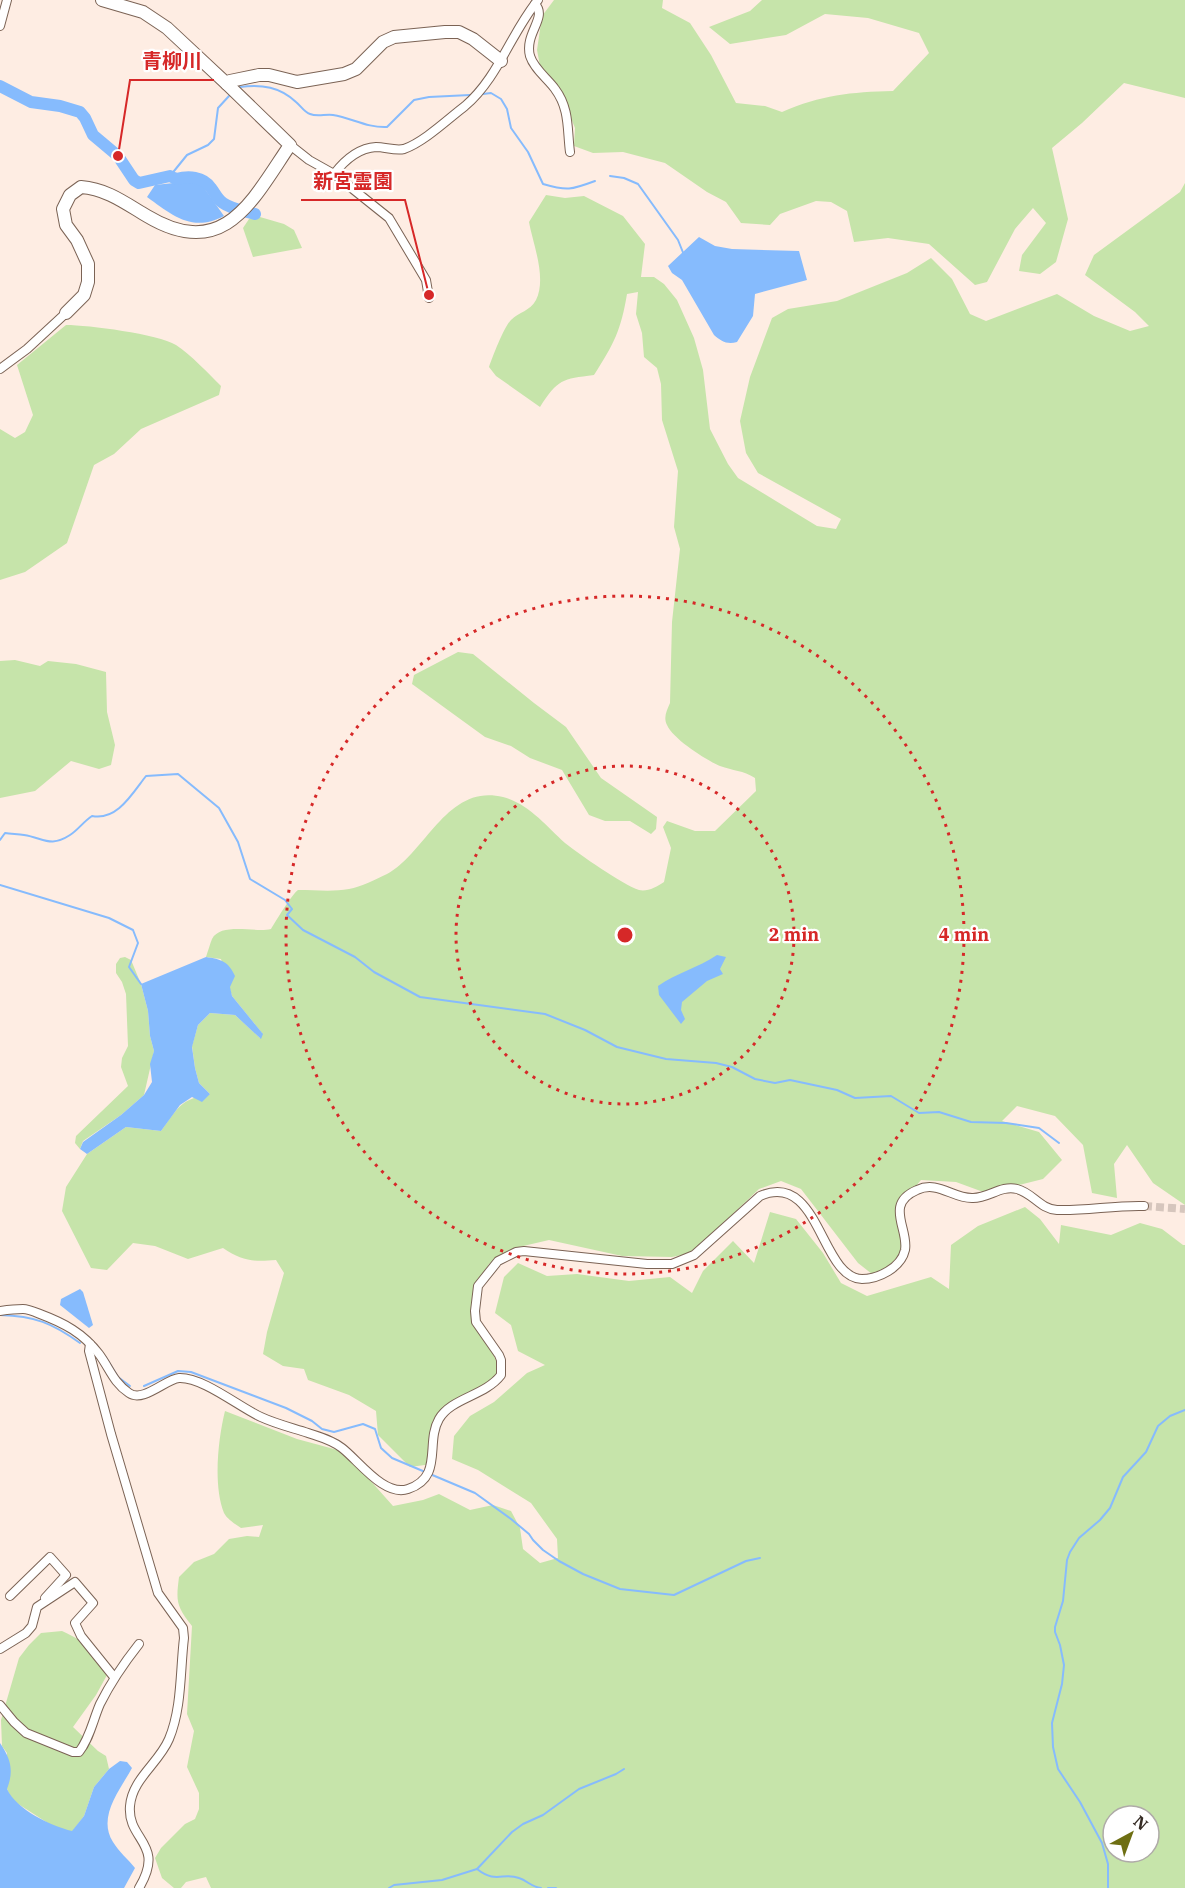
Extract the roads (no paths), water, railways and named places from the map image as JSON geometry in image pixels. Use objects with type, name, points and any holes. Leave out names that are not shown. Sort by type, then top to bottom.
[{"type":"street","points":[[0,27],[7,0]]},
{"type":"street","points":[[102,0],[143,12],[166,28],[228,84],[290,146],[334,174],[389,218],[426,279],[429,298]]},
{"type":"street","points":[[334,174],[345,162],[362,151],[376,147],[402,150],[472,100],[501,61],[536,2]]},
{"type":"street","points":[[536,2],[540,14],[529,38],[530,57],[557,91],[564,104],[569,122],[570,152]]},
{"type":"street","points":[[228,84],[230,81],[259,75],[297,81],[344,74],[356,69],[383,42],[394,38],[445,32],[459,32],[473,39],[501,61]]},
{"type":"street","points":[[0,369],[27,349],[84,295],[88,282],[88,264],[77,240],[66,225],[63,209],[70,195],[81,187],[96,188],[159,223],[186,232],[210,231],[225,226],[238,216],[290,146]]},
{"type":"street","points":[[0,1311],[25,1309],[66,1324],[90,1344],[100,1356],[113,1380],[129,1394],[134,1396],[150,1392],[169,1380],[181,1378],[200,1383],[261,1418],[331,1441],[343,1448],[384,1486],[400,1491],[419,1484],[428,1474],[432,1466],[435,1429],[442,1416],[453,1406],[488,1388],[501,1375],[499,1355],[476,1322],[477,1293],[478,1286],[492,1266],[516,1252],[564,1254],[647,1264],[672,1264],[702,1249],[759,1196],[769,1191],[779,1191],[789,1193],[803,1205],[844,1269],[857,1278],[864,1279],[887,1272],[895,1266],[905,1251],[899,1209],[904,1200],[917,1189],[936,1187],[965,1198],[974,1198],[1010,1188],[1024,1191],[1041,1205],[1058,1210],[1144,1206]]},
{"type":"street","points":[[90,1344],[89,1351],[111,1434],[158,1593],[183,1628],[184,1638],[177,1716],[168,1741],[141,1778],[130,1806],[133,1824],[145,1843],[149,1858],[148,1874],[139,1888]]},
{"type":"street","points":[[2,1644],[14,1642],[26,1634],[32,1626],[37,1607],[66,1575],[50,1557],[10,1596]]},
{"type":"street","points":[[37,1607],[75,1582],[93,1603],[75,1623],[81,1636],[114,1677]]},
{"type":"street","points":[[0,1705],[26,1733],[79,1752],[85,1744],[99,1707],[114,1677],[139,1644]]},
{"type":"water","points":[[192,181],[202,185],[224,216],[202,223],[183,220],[147,197],[155,185]]},
{"type":"water","points":[[699,237],[715,246],[732,249],[799,251],[807,280],[755,294],[753,316],[737,342],[724,342],[714,335],[682,280],[672,273],[668,266]]},
{"type":"water","points":[[717,955],[726,957],[720,969],[723,974],[707,981],[682,1002],[681,1010],[685,1019],[681,1024],[659,995],[658,986]]},
{"type":"water","points":[[206,957],[224,962],[233,971],[235,976],[230,987],[232,996],[263,1034],[261,1039],[235,1015],[210,1013],[198,1025],[192,1047],[199,1083],[210,1094],[202,1102],[192,1097],[180,1105],[161,1131],[126,1127],[87,1154],[80,1149],[83,1142],[121,1115],[144,1095],[152,1082],[150,1064],[154,1051],[141,984]]},
{"type":"water","points":[[80,1289],[83,1292],[93,1325],[89,1328],[60,1305],[61,1299]]},
{"type":"water","points":[[0,1743],[7,1754],[10,1765],[7,1789],[12,1797],[35,1816],[72,1831],[84,1816],[94,1787],[109,1769],[120,1761],[127,1762],[132,1768],[116,1794],[108,1823],[113,1842],[135,1868],[124,1888],[0,1888]]},
{"type":"waterway","points":[[0,86],[31,102],[60,106],[80,112],[93,135],[118,156],[134,180],[139,183],[170,176],[176,179],[185,177],[200,179],[208,184],[219,200],[226,205],[255,214]]},
{"type":"waterway","points":[[240,87],[270,88],[284,93],[310,114],[333,115],[380,127],[387,127],[414,100],[470,95]]},
{"type":"waterway","points":[[483,94],[491,93],[501,99],[507,109],[511,128],[528,152],[543,184],[569,188],[595,181]]},
{"type":"waterway","points":[[170,176],[187,155],[208,145],[214,139],[218,108],[229,96]]},
{"type":"waterway","points":[[610,176],[624,178],[638,184],[678,240],[684,255]]},
{"type":"waterway","points":[[0,840],[5,833],[52,842],[63,839],[92,816],[109,814],[123,805],[146,776],[178,774],[219,808],[238,842],[250,879],[285,900],[292,909],[287,915],[303,930],[355,957],[374,972],[420,997],[545,1014],[585,1030],[617,1047],[666,1059],[716,1063],[732,1067],[755,1079],[775,1083],[790,1080],[837,1090],[855,1098],[891,1096],[919,1113],[939,1112],[971,1122],[1006,1123],[1039,1128],[1059,1143]]},
{"type":"waterway","points":[[0,885],[109,918],[133,930],[138,943],[129,967],[141,984]]},
{"type":"waterway","points":[[0,1315],[43,1322],[61,1330],[80,1343]]},
{"type":"waterway","points":[[105,1356],[118,1377],[130,1386]]},
{"type":"waterway","points":[[144,1386],[178,1371],[191,1372],[286,1408],[312,1421],[322,1429],[334,1432],[363,1424],[375,1429],[381,1448],[392,1458],[475,1493],[511,1519],[543,1550],[559,1561],[583,1574],[620,1589],[674,1595],[746,1561],[760,1558]]},
{"type":"waterway","points":[[1108,1888],[1108,1864],[1102,1843],[1080,1802],[1058,1769],[1053,1747],[1052,1723],[1062,1684],[1064,1665],[1055,1627],[1063,1601],[1067,1560],[1070,1552],[1079,1538],[1110,1508],[1123,1477],[1146,1452],[1158,1426],[1170,1416],[1185,1410]]},
{"type":"waterway","points":[[477,1869],[512,1832],[523,1824],[543,1815],[579,1789],[624,1769]]},
{"type":"waterway","points":[[389,1888],[394,1885],[442,1880],[477,1869],[489,1876],[519,1878],[541,1888]]},
{"type":"waterway","points":[[548,1888],[556,1888]]},
{"type":"tunnel","points":[[1144,1206],[1185,1209]]},
{"type":"place","name":"青柳川","points":[[118,156]]},
{"type":"place","name":"新宮霊園","points":[[429,295]]}]
